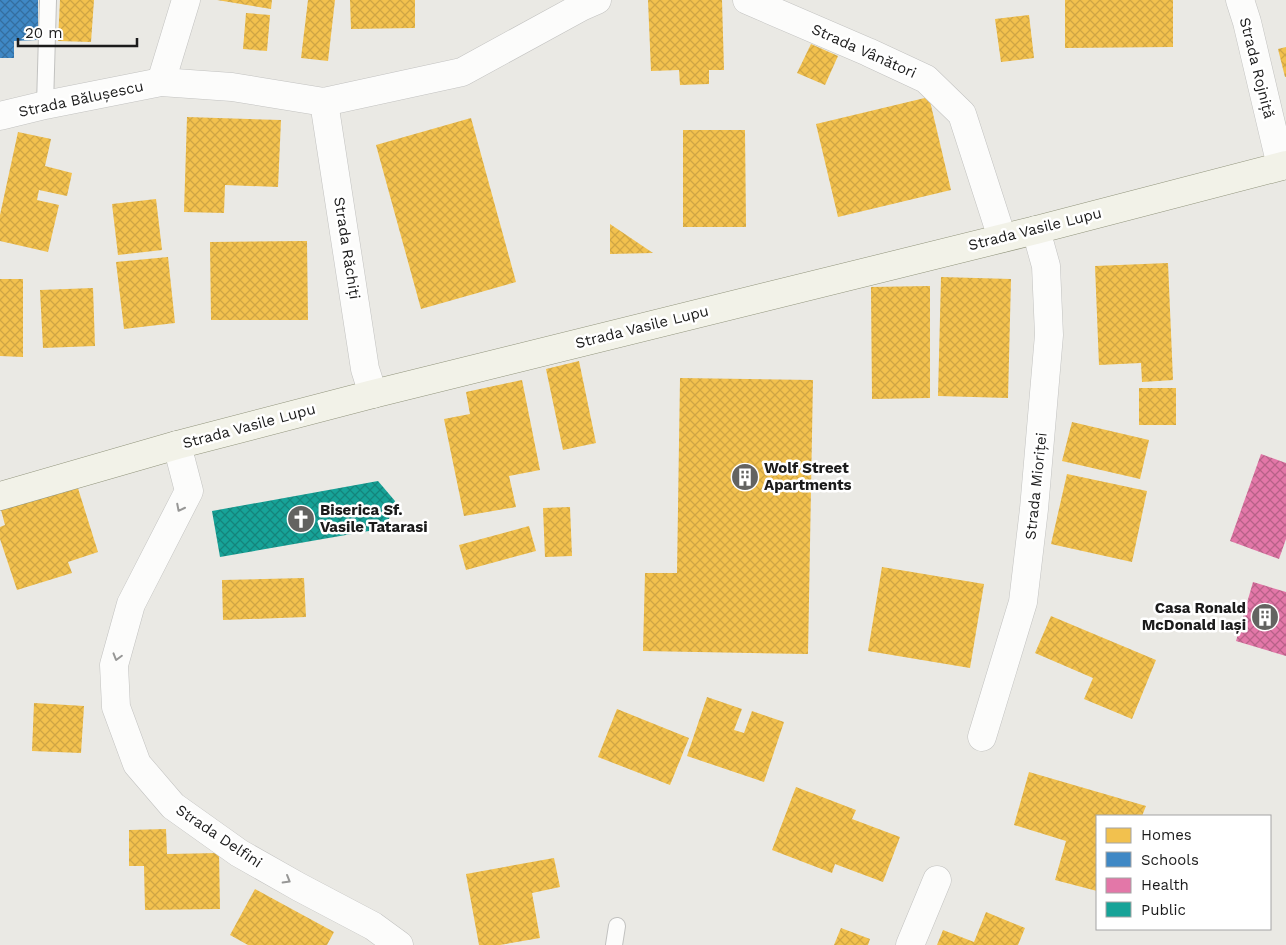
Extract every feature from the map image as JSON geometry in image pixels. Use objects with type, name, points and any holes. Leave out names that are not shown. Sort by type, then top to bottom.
[{"type":"main road","name":"Strada Vasile Lupu","points":[[0,496],[176,445],[373,394],[1036,230],[1284,165]]},
{"type":"street","points":[[186,0],[161,82],[232,87],[324,102],[462,72],[597,0]]},
{"type":"street","name":"Strada Vânători","points":[[747,0],[926,79],[962,114],[1002,238]]},
{"type":"street","name":"Strada Rojniță","points":[[1240,0],[1284,165]]},
{"type":"street","name":"Strada Bălușescu","points":[[0,116],[161,82]]},
{"type":"street","name":"Strada Răchiți","points":[[324,102],[365,369],[373,394]]},
{"type":"street","name":"Strada Mioriței","points":[[982,737],[1024,602],[1049,335],[1046,266],[1036,230]]},
{"type":"street","name":"Strada Delfini","points":[[176,445],[189,491],[132,604],[114,665],[116,707],[137,764],[173,806],[239,853],[298,887],[373,926],[399,945]]},
{"type":"street","points":[[910,945],[937,880]]},
{"type":"lane","points":[[45,105],[48,0]]},
{"type":"lane","points":[[614,945],[617,926]]},
{"type":"building: Homes","points":[[60,0],[94,0],[91,42],[58,41]]},
{"type":"building: Homes","points":[[217,0],[272,0],[271,9]]},
{"type":"building: Homes","points":[[308,0],[335,0],[328,61],[301,58]]},
{"type":"building: Homes","points":[[350,0],[415,0],[415,28],[351,29]]},
{"type":"building: Homes","points":[[648,0],[722,0],[724,70],[709,70],[709,84],[680,85],[679,70],[651,71]]},
{"type":"building: Homes","points":[[1065,0],[1173,0],[1173,47],[1065,48]]},
{"type":"building: Homes","points":[[246,13],[270,15],[267,51],[243,49]]},
{"type":"building: Homes","points":[[1029,15],[1034,58],[1001,62],[995,19]]},
{"type":"building: Homes","points":[[811,44],[838,56],[825,85],[797,73]]},
{"type":"building: Homes","points":[[1286,47],[1286,77],[1285,77],[1278,49]]},
{"type":"building: Homes","points":[[929,97],[951,190],[838,217],[816,124]]},
{"type":"building: Homes","points":[[187,117],[281,120],[278,187],[225,185],[224,213],[184,212]]},
{"type":"building: Homes","points":[[471,118],[516,282],[421,309],[376,145]]},
{"type":"building: Homes","points":[[683,130],[745,130],[746,227],[683,227]]},
{"type":"building: Homes","points":[[18,132],[51,139],[45,166],[72,173],[67,196],[39,190],[37,200],[59,205],[48,252],[0,241],[0,215]]},
{"type":"building: Homes","points":[[156,199],[162,250],[118,255],[112,204]]},
{"type":"building: Homes","points":[[610,224],[653,253],[610,254]]},
{"type":"building: Homes","points":[[307,241],[308,320],[211,320],[210,242]]},
{"type":"building: Homes","points":[[168,257],[175,323],[124,329],[116,262]]},
{"type":"building: Homes","points":[[1168,263],[1173,380],[1142,382],[1141,363],[1099,365],[1095,266]]},
{"type":"building: Homes","points":[[941,277],[1011,279],[1008,398],[938,396]]},
{"type":"building: Homes","points":[[0,279],[23,279],[23,357],[0,356]]},
{"type":"building: Homes","points":[[930,286],[930,398],[872,399],[871,287]]},
{"type":"building: Homes","points":[[93,288],[95,346],[43,348],[40,290]]},
{"type":"building: Homes","points":[[579,361],[596,443],[563,450],[546,369]]},
{"type":"building: Homes","name":"Wolf Street Apartments","points":[[680,378],[813,380],[808,654],[643,651],[645,573],[677,573]]},
{"type":"building: Homes","points":[[522,380],[540,470],[509,476],[516,507],[464,516],[444,419],[470,414],[466,392]]},
{"type":"building: Homes","points":[[1139,388],[1176,388],[1176,425],[1139,425]]},
{"type":"building: Homes","points":[[1072,422],[1149,440],[1140,479],[1062,461]]},
{"type":"building: Homes","points":[[1067,474],[1147,491],[1132,562],[1051,544]]},
{"type":"building: Homes","points":[[76,482],[98,552],[68,562],[72,573],[17,590],[0,539],[0,527],[5,525],[0,506]]},
{"type":"building: Homes","points":[[570,507],[572,556],[545,557],[543,508]]},
{"type":"building: Homes","points":[[529,526],[536,551],[466,570],[459,545]]},
{"type":"building: Homes","points":[[882,567],[984,584],[970,668],[868,651]]},
{"type":"building: Homes","points":[[304,578],[306,617],[223,620],[222,580]]},
{"type":"building: Homes","points":[[1051,616],[1156,660],[1132,719],[1084,699],[1093,678],[1035,653]]},
{"type":"building: Homes","points":[[707,697],[742,709],[734,730],[744,733],[752,711],[784,722],[764,782],[687,756]]},
{"type":"building: Homes","points":[[34,703],[84,706],[81,753],[32,751]]},
{"type":"building: Homes","points":[[617,709],[689,738],[670,785],[598,757]]},
{"type":"building: Homes","points":[[1029,772],[1146,806],[1142,815],[1096,815],[1096,891],[1055,880],[1066,841],[1014,825]]},
{"type":"building: Homes","points":[[796,787],[856,810],[852,819],[900,837],[883,882],[835,864],[832,873],[772,850]]},
{"type":"building: Homes","points":[[166,829],[167,854],[219,853],[220,909],[145,910],[144,866],[129,866],[129,830]]},
{"type":"building: Homes","points":[[554,858],[560,887],[532,893],[540,938],[500,945],[479,945],[466,874]]},
{"type":"building: Homes","points":[[255,889],[334,932],[327,945],[248,945],[230,935]]},
{"type":"building: Homes","points":[[986,912],[1025,928],[1018,945],[937,945],[943,930],[974,942]]},
{"type":"building: Homes","points":[[841,928],[870,939],[868,945],[834,945]]},
{"type":"building: Schools","points":[[0,0],[38,0],[38,40],[14,41],[14,58],[0,58]]},
{"type":"building: Health","points":[[1261,454],[1286,463],[1286,539],[1279,559],[1230,541]]},
{"type":"building: Health","name":"Casa Ronald McDonald Iași","points":[[1253,582],[1286,592],[1286,656],[1236,641]]},
{"type":"building: Public","name":"Biserica Sf. Vasile Tatarasi","points":[[378,481],[395,501],[386,528],[220,557],[212,511]]},
{"type":"place","name":"Wolf Street Apartments","points":[[745,477]]},
{"type":"place","name":"Biserica Sf. Vasile Tatarasi","points":[[301,519]]},
{"type":"place","name":"Casa Ronald McDonald Iași","points":[[1265,617]]}]
